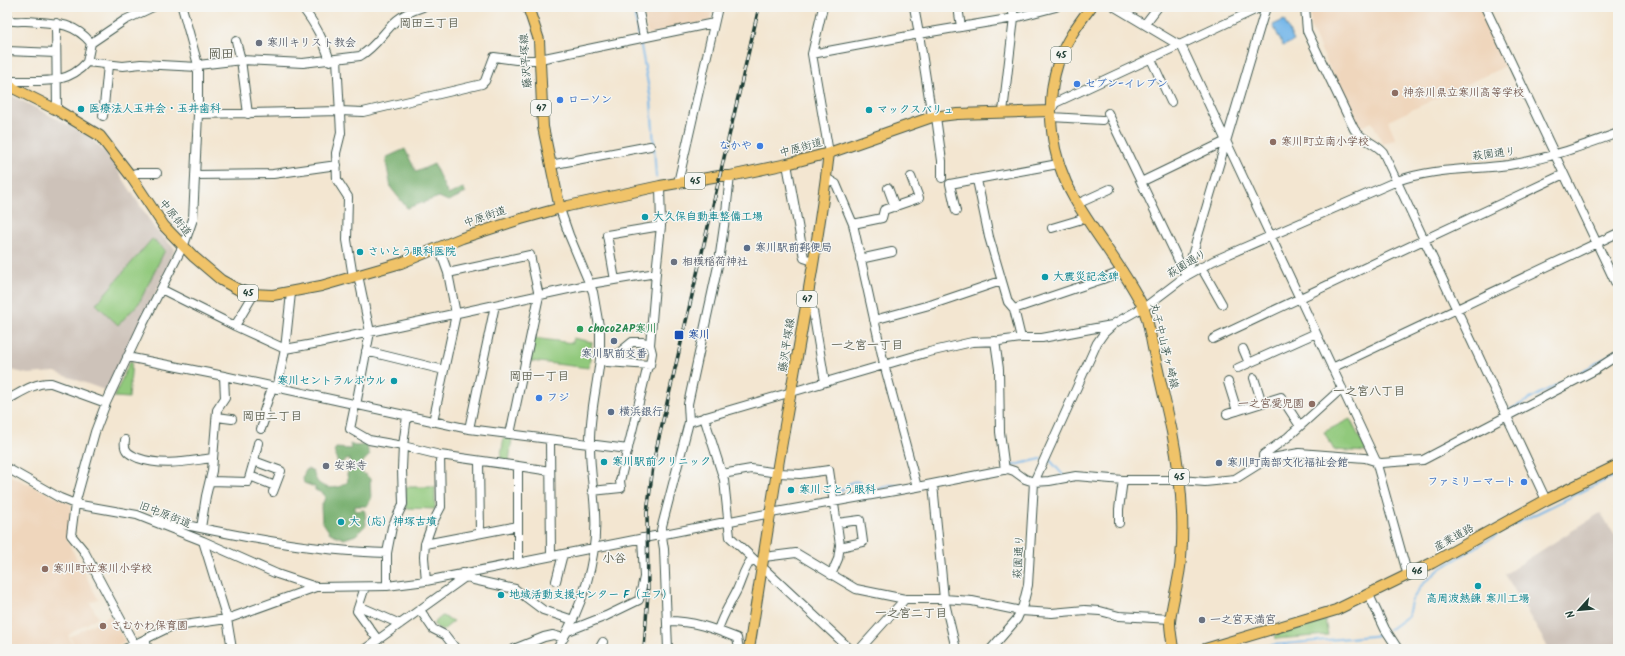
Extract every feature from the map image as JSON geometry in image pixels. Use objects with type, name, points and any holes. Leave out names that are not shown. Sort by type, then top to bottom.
[{"type":"main road","name":"藤沢平塚線","points":[[528,7],[539,40],[543,127],[560,209]]},
{"type":"main road","name":"丸子中山茅ヶ崎線","points":[[1091,7],[1070,38],[1058,62],[1053,85],[1051,114],[1053,135],[1058,164],[1077,204],[1123,271],[1144,307],[1172,432],[1180,480],[1183,513],[1181,559],[1171,619],[1173,649]]},
{"type":"main road","name":"中原街道","points":[[7,85],[56,110],[100,136],[130,175],[164,226],[183,246],[224,282],[238,290],[254,294],[273,295],[321,286],[401,263],[491,227],[560,209],[660,186],[727,175],[730,176],[787,164],[829,153],[934,117],[957,114],[1003,112],[1051,114]]},
{"type":"main road","name":"藤沢平塚線","points":[[778,470],[806,305],[829,153]]},
{"type":"main road","name":"産業道路","points":[[1205,649],[1328,613],[1369,595],[1408,576],[1546,500],[1618,465]]},
{"type":"main road","name":"47","points":[[749,649],[778,470]]},
{"type":"street","points":[[7,81],[56,80],[63,79],[74,74],[88,62],[91,43],[125,20],[152,7]]},
{"type":"street","points":[[134,644],[84,551],[77,545],[71,536],[75,504],[91,443],[106,403],[127,357],[183,246],[192,219],[198,114],[198,66],[182,7]]},
{"type":"street","points":[[302,7],[315,23],[334,60],[341,133],[336,153],[337,180],[348,197],[347,240],[370,332],[350,429],[369,440],[440,455],[550,471]]},
{"type":"street","points":[[88,62],[123,66],[156,64],[198,66],[241,60],[303,63],[360,56],[368,52],[397,20],[423,7]]},
{"type":"street","points":[[638,7],[640,38]]},
{"type":"street","points":[[678,183],[718,7]]},
{"type":"street","points":[[823,7],[812,54],[829,153]]},
{"type":"street","points":[[914,7],[934,117],[943,144],[944,173]]},
{"type":"street","points":[[958,7],[961,27]]},
{"type":"street","points":[[1003,112],[1014,18],[1012,7]]},
{"type":"street","points":[[812,54],[1014,18],[1056,7]]},
{"type":"street","points":[[1115,7],[1144,23],[1180,46],[1376,461],[1408,576]]},
{"type":"street","points":[[1144,23],[1158,7]]},
{"type":"street","points":[[1186,276],[1141,182],[1100,116],[1051,114],[1055,104],[1180,46],[1250,9],[1261,7]]},
{"type":"street","points":[[1186,276],[1266,7]]},
{"type":"street","points":[[1305,7],[1307,31],[1354,129],[1361,137],[1378,147],[1383,152],[1546,500]]},
{"type":"street","points":[[1485,7],[1618,288]]},
{"type":"street","points":[[8,22],[56,23],[78,29],[91,43]]},
{"type":"street","points":[[56,23],[56,110]]},
{"type":"street","points":[[198,114],[340,111],[363,112],[482,84],[485,81],[494,56],[516,60],[540,58],[714,23]]},
{"type":"street","points":[[236,41],[241,60],[248,114]]},
{"type":"street","points":[[7,51],[56,53]]},
{"type":"street","points":[[1151,59],[1158,81],[1168,100]]},
{"type":"street","points":[[103,116],[108,65]]},
{"type":"street","name":"萩園通り","points":[[991,649],[1011,627],[1026,596],[1028,585],[1034,482],[1091,354],[1104,333],[1112,325],[1144,307],[1186,276],[1201,267],[1397,181],[1416,174],[1509,165],[1555,155],[1618,133]]},
{"type":"street","points":[[1141,182],[1226,141]]},
{"type":"street","points":[[550,165],[650,146]]},
{"type":"street","points":[[787,164],[804,258],[813,261]]},
{"type":"street","points":[[953,206],[950,184],[1058,164]]},
{"type":"street","points":[[195,175],[273,174],[337,165]]},
{"type":"street","points":[[130,175],[136,173],[157,173]]},
{"type":"street","points":[[1214,339],[1564,174]]},
{"type":"street","points":[[668,649],[662,525],[689,422],[688,404],[719,262],[730,176]]},
{"type":"street","points":[[852,224],[882,218],[884,210],[919,198],[911,177]]},
{"type":"street","points":[[826,178],[836,184],[852,224],[884,364],[917,487]]},
{"type":"street","points":[[977,180],[989,237],[1001,281],[1008,302],[1014,309],[1022,338]]},
{"type":"street","points":[[592,491],[621,488],[620,481],[648,365],[650,365],[651,362],[652,353],[650,345],[661,226],[660,186]]},
{"type":"street","points":[[888,188],[895,207]]},
{"type":"street","points":[[1077,204],[1108,192]]},
{"type":"street","points":[[558,649],[573,620],[584,593],[594,547],[595,513],[592,491],[590,445],[600,359],[600,332],[597,309],[591,285],[569,235],[560,209]]},
{"type":"street","points":[[1057,229],[1085,216]]},
{"type":"street","points":[[615,280],[607,235],[661,226]]},
{"type":"street","points":[[1332,368],[1618,233]]},
{"type":"street","points":[[433,422],[456,314],[448,273],[439,248]]},
{"type":"street","points":[[860,259],[892,252]]},
{"type":"street","points":[[448,273],[530,255],[539,296],[510,434]]},
{"type":"street","points":[[1201,267],[1219,292],[1222,304]]},
{"type":"street","points":[[1014,309],[1123,271]]},
{"type":"street","points":[[161,289],[235,326],[286,349],[615,280],[656,273]]},
{"type":"street","points":[[874,320],[933,304],[1001,281]]},
{"type":"street","points":[[265,426],[266,415],[262,410],[274,388],[286,349],[291,292]]},
{"type":"street","points":[[235,326],[254,294]]},
{"type":"street","points":[[469,429],[495,305]]},
{"type":"street","points":[[806,305],[813,311],[825,382]]},
{"type":"street","points":[[689,422],[884,364],[972,342],[1050,337],[1112,325]]},
{"type":"street","points":[[1238,368],[1316,333]]},
{"type":"street","points":[[995,341],[999,369],[1000,432],[1004,470]]},
{"type":"street","points":[[600,359],[608,356],[616,356],[632,342],[643,342],[650,345]]},
{"type":"street","points":[[1243,349],[1249,363]]},
{"type":"street","points":[[366,352],[444,370]]},
{"type":"street","points":[[1263,459],[1299,453],[1358,458],[1387,463],[1423,460],[1506,414],[1595,370],[1618,355]]},
{"type":"street","points":[[127,357],[224,376],[469,429],[628,449]]},
{"type":"street","points":[[600,359],[607,362],[648,365]]},
{"type":"street","points":[[201,528],[210,481],[217,410],[225,398],[224,376]]},
{"type":"street","points":[[1254,378],[1262,403]]},
{"type":"street","points":[[7,400],[45,382],[106,403]]},
{"type":"street","points":[[1228,382],[1237,411]]},
{"type":"street","points":[[125,649],[170,627],[227,619],[316,587],[387,586],[463,576],[518,562],[594,547],[728,523],[834,500],[917,487],[1008,469],[1014,471],[1025,479],[1034,482],[1076,476],[1123,480],[1180,480],[1205,482],[1227,480],[1241,476],[1263,459],[1342,388]]},
{"type":"street","points":[[1227,414],[1281,397],[1300,426]]},
{"type":"street","points":[[387,586],[387,552],[392,527],[403,504],[403,446],[407,416]]},
{"type":"street","points":[[217,417],[232,419]]},
{"type":"street","points":[[704,417],[724,480],[730,537],[850,649]]},
{"type":"street","points":[[125,440],[125,448],[128,453],[158,464],[213,458]]},
{"type":"street","points":[[550,440],[551,556]]},
{"type":"street","points":[[210,481],[248,482],[258,443]]},
{"type":"street","points":[[426,581],[424,557],[425,544],[432,524],[441,507],[440,455]]},
{"type":"street","points":[[250,476],[274,489],[281,471],[254,461]]},
{"type":"street","points":[[479,461],[480,533]]},
{"type":"street","points":[[518,466],[518,562]]},
{"type":"street","points":[[722,474],[751,469],[778,470],[800,474],[830,470],[838,522],[840,547],[838,559],[831,575]]},
{"type":"street","name":"旧中原街道","points":[[8,470],[60,498],[75,504],[137,515],[168,524],[277,574],[316,587]]},
{"type":"street","points":[[1119,524],[1119,509],[1123,480]]},
{"type":"street","points":[[933,484],[944,599],[956,649]]},
{"type":"street","points":[[838,522],[860,520],[862,542],[840,547]]},
{"type":"street","points":[[168,524],[201,528],[292,545],[352,552],[387,552]]},
{"type":"street","points":[[425,544],[518,526]]},
{"type":"street","points":[[514,649],[544,637],[566,635],[639,600],[644,577],[642,538]]},
{"type":"street","points":[[203,541],[227,619],[232,649]]},
{"type":"street","points":[[764,557],[796,553],[856,589],[905,599],[972,601],[1020,611],[1052,613],[1085,610],[1100,611],[1119,616],[1171,619]]},
{"type":"street","points":[[556,581],[563,554]]},
{"type":"street","points":[[718,630],[738,588],[743,573],[752,559]]},
{"type":"street","points":[[365,649],[420,610],[463,576],[474,580],[515,589],[543,610],[573,620]]},
{"type":"street","points":[[365,587],[357,611],[378,640]]},
{"type":"street","points":[[1369,595],[1387,632],[1398,649]]},
{"type":"street","points":[[860,649],[905,599]]},
{"type":"street","points":[[359,606],[400,624]]},
{"type":"street","points":[[420,610],[433,629],[445,636],[456,649]]},
{"type":"street","points":[[667,622],[685,621],[718,630],[737,638],[739,649]]},
{"type":"street","points":[[145,640],[148,649]]},
{"type":"shaded area","points":[[642,7],[713,7],[710,21],[648,34]]},
{"type":"shaded area","name":"神奈川県立寒川高等学校","points":[[1310,7],[1480,7],[1508,65],[1388,121],[1396,139],[1383,144],[1372,122],[1359,128],[1357,127],[1311,28]]},
{"type":"shaded area","points":[[7,93],[86,134],[108,155],[155,229],[175,249],[156,292],[107,391],[55,372],[28,374],[7,369]]},
{"type":"shaded area","name":"寒川町立寒川小学校","points":[[11,476],[72,505],[67,540],[98,599],[90,603],[98,617],[68,635],[75,649],[7,649],[7,477]]},
{"type":"shaded area","points":[[1600,513],[1618,540],[1618,649],[1549,649],[1505,574]]},
{"type":"shaded area","name":"さむかわ保育園","points":[[110,615],[125,642],[112,649],[76,649],[70,637]]},
{"type":"shaded area","points":[[1330,642],[1335,649],[1261,649],[1261,647]]},
{"type":"green space","points":[[405,149],[416,172],[434,164],[448,195],[463,188],[466,193],[448,201],[439,197],[407,208],[391,188],[386,162],[387,157]]},
{"type":"green space","points":[[152,239],[165,250],[139,303],[118,325],[96,304]]},
{"type":"green space","points":[[533,338],[573,343],[573,338],[592,342],[589,368],[530,361]]},
{"type":"green space","points":[[130,361],[132,361],[129,398],[114,397]]},
{"type":"green space","points":[[1350,419],[1367,452],[1334,450],[1324,432]]},
{"type":"green space","points":[[504,437],[512,438],[509,463],[500,461]]},
{"type":"green space","points":[[365,443],[367,444],[370,455],[363,462],[361,469],[362,472],[370,479],[371,499],[367,506],[355,506],[355,509],[356,511],[364,510],[366,525],[356,535],[344,539],[330,533],[322,521],[321,507],[325,498],[324,494],[315,490],[315,487],[304,483],[303,479],[307,469],[312,470],[317,481],[328,488],[345,484],[348,481],[347,474],[351,468],[349,459],[338,464],[334,451],[336,448],[351,449],[350,444],[355,446],[364,445]]},
{"type":"green space","points":[[406,487],[435,487],[435,509],[406,508]]},
{"type":"green space","points":[[442,616],[454,621],[442,631],[433,624]]},
{"type":"green space","points":[[1325,620],[1328,635],[1276,639],[1275,634]]},
{"type":"water","points":[[1284,20],[1294,41],[1283,46],[1273,25]]},
{"type":"waterway","points":[[633,7],[639,37]]},
{"type":"waterway","points":[[640,41],[651,100],[656,177]]},
{"type":"waterway","points":[[1506,412],[1588,368],[1618,350]]},
{"type":"waterway","points":[[1048,458],[1063,475]]},
{"type":"waterway","points":[[1010,466],[1041,459]]},
{"type":"waterway","points":[[1389,630],[1408,616],[1411,602],[1421,586],[1440,569],[1513,525],[1618,474]]},
{"type":"waterway","points":[[836,497],[845,486],[854,482],[862,483],[874,491],[890,485],[901,486]]},
{"type":"waterway","points":[[1252,647],[1382,635],[1386,633]]},
{"type":"railway","points":[[644,649],[648,593],[647,513],[654,459],[759,7]]},
{"type":"place","name":"寒川キリスト教会","points":[[259,43]]},
{"type":"place","name":"セブン-イレブン","points":[[1077,84]]},
{"type":"place","name":"神奈川県立寒川高等学校","points":[[1395,93]]},
{"type":"place","name":"ローソン","points":[[560,100]]},
{"type":"place","name":"医療法人玉井会・玉井歯科","points":[[81,109]]},
{"type":"place","name":"マックスバリュ","points":[[869,110]]},
{"type":"place","name":"寒川町立南小学校","points":[[1273,142]]},
{"type":"place","name":"なかや","points":[[760,146]]},
{"type":"place","name":"大久保自動車整備工場","points":[[645,217]]},
{"type":"place","name":"寒川駅前郵便局","points":[[747,248]]},
{"type":"place","name":"さいとう眼科医院","points":[[360,252]]},
{"type":"place","name":"相模稲荷神社","points":[[674,262]]},
{"type":"place","name":"大震災記念碑","points":[[1045,277]]},
{"type":"place","name":"chocoZAP寒川","points":[[580,329]]},
{"type":"place","name":"寒川","points":[[679,335]]},
{"type":"place","name":"寒川駅前交番","points":[[614,341]]},
{"type":"place","name":"寒川セントラルボウル","points":[[394,381]]},
{"type":"place","name":"フジ","points":[[539,398]]},
{"type":"place","name":"一之宮愛児園","points":[[1312,404]]},
{"type":"place","name":"横浜銀行","points":[[611,412]]},
{"type":"place","name":"寒川駅前クリニック","points":[[604,462]]},
{"type":"place","name":"寒川町南部文化福祉会館","points":[[1219,463]]},
{"type":"place","name":"安楽寺","points":[[326,466]]},
{"type":"place","name":"ファミリーマート","points":[[1524,482]]},
{"type":"place","name":"寒川ごとう眼科","points":[[791,490]]},
{"type":"place","name":"大（応）神塚古墳","points":[[341,522]]},
{"type":"place","name":"寒川町立寒川小学校","points":[[45,569]]},
{"type":"place","name":"高周波熱錬 寒川工場","points":[[1478,586]]},
{"type":"place","name":"地域活動支援センター F（エフ）","points":[[501,595]]},
{"type":"place","name":"一之宮天満宮","points":[[1202,620]]},
{"type":"place","name":"さむかわ保育園","points":[[103,626]]},
{"type":"district","name":"岡田三丁目","points":[[429,23]]},
{"type":"district","name":"岡田","points":[[221,54]]},
{"type":"district","name":"一之宮一丁目","points":[[867,345]]},
{"type":"district","name":"岡田一丁目","points":[[539,376]]},
{"type":"district","name":"一之宮八丁目","points":[[1369,391]]},
{"type":"district","name":"岡田二丁目","points":[[272,416]]},
{"type":"district","name":"小谷","points":[[614,558]]},
{"type":"district","name":"一之宮二丁目","points":[[911,613]]}]
